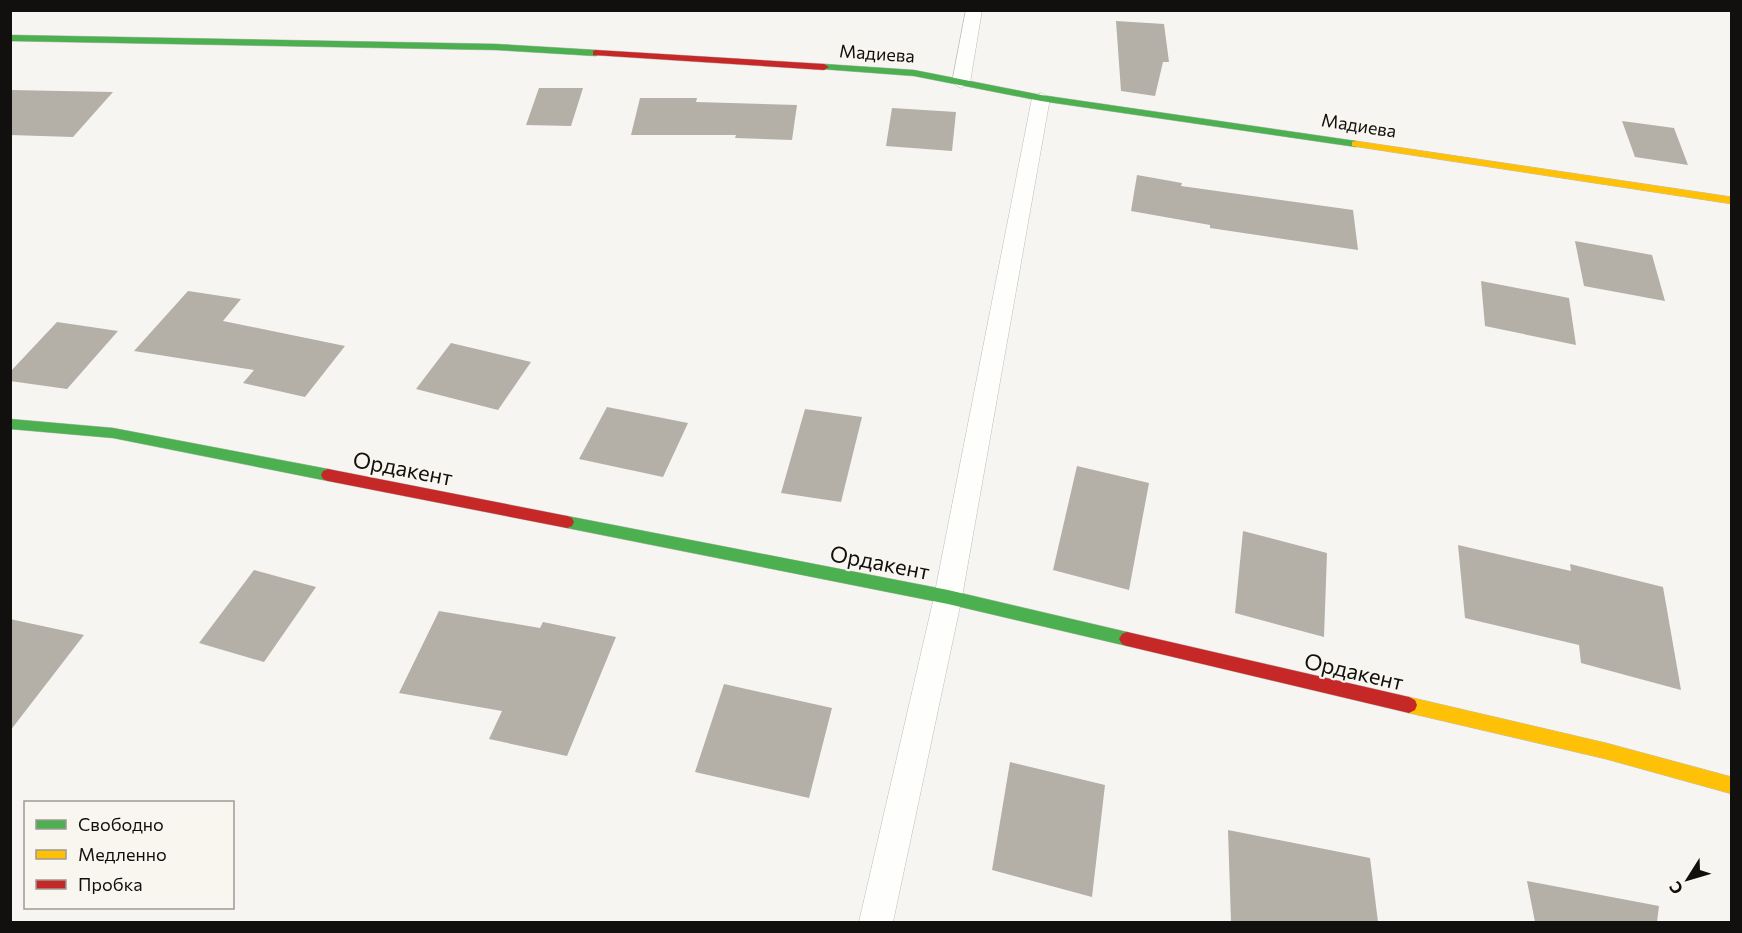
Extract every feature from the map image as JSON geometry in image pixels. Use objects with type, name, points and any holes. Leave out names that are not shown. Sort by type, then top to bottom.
[{"type":"street","name":"Мадиева","points":[[10,38],[496,47],[914,73],[1041,98],[1241,126],[1731,201]]},
{"type":"street","name":"Ордакент","points":[[10,424],[113,433],[948,597],[1606,751],[1731,786]]},
{"type":"lane","points":[[961,83],[974,10]]},
{"type":"lane","points":[[876,922],[948,597],[1041,98]]},
{"type":"building","points":[[1116,21],[1164,24],[1169,62],[1163,62],[1155,96],[1121,91]]},
{"type":"building","points":[[539,88],[583,88],[571,126],[526,125]]},
{"type":"building","points":[[10,90],[113,92],[73,137],[10,135]]},
{"type":"building","points":[[640,98],[697,98],[696,102],[797,105],[792,140],[735,138],[736,135],[631,135]]},
{"type":"building","points":[[892,108],[956,112],[952,151],[886,146]]},
{"type":"building","points":[[1622,121],[1674,128],[1688,165],[1635,157]]},
{"type":"building","points":[[1137,175],[1182,183],[1181,186],[1353,210],[1358,250],[1210,228],[1210,225],[1131,211]]},
{"type":"building","points":[[1575,241],[1652,255],[1665,301],[1584,286]]},
{"type":"building","points":[[1481,281],[1569,298],[1576,345],[1485,326]]},
{"type":"building","points":[[188,291],[241,299],[223,321],[345,346],[305,397],[243,383],[254,370],[134,351]]},
{"type":"building","points":[[57,322],[118,331],[67,389],[10,381],[10,372]]},
{"type":"building","points":[[451,343],[531,362],[498,410],[416,389]]},
{"type":"building","points":[[607,407],[688,423],[663,477],[579,459]]},
{"type":"building","points":[[805,409],[862,417],[841,502],[781,493]]},
{"type":"building","points":[[1077,466],[1149,483],[1129,590],[1053,570]]},
{"type":"building","points":[[1243,531],[1327,553],[1324,637],[1235,613]]},
{"type":"building","points":[[1458,545],[1571,571],[1570,564],[1663,587],[1681,690],[1581,663],[1579,645],[1465,618]]},
{"type":"building","points":[[254,570],[316,587],[264,662],[199,643]]},
{"type":"building","points":[[439,611],[540,628],[543,622],[616,637],[567,756],[489,739],[502,711],[399,693]]},
{"type":"building","points":[[10,619],[84,635],[10,731]]},
{"type":"building","points":[[724,684],[832,708],[809,798],[695,772]]},
{"type":"building","points":[[1010,762],[1105,785],[1092,897],[992,870]]},
{"type":"building","points":[[1228,830],[1370,858],[1378,922],[1231,922]]},
{"type":"building","points":[[1527,881],[1659,906],[1657,922],[1535,922]]},
{"type":"traffic: fast","points":[[10,38],[496,47],[596,53]]},
{"type":"traffic: fast","points":[[824,67],[914,73],[1041,98],[1356,144]]},
{"type":"traffic: fast","points":[[10,424],[113,433],[328,475]]},
{"type":"traffic: fast","points":[[567,522],[948,597],[1127,639]]},
{"type":"traffic: slow","points":[[1356,144],[1732,201]]},
{"type":"traffic: slow","points":[[1409,705],[1606,751],[1732,786]]},
{"type":"traffic: jam","points":[[596,53],[824,67]]},
{"type":"traffic: jam","points":[[328,475],[567,522]]},
{"type":"traffic: jam","points":[[1127,639],[1409,705]]}]
